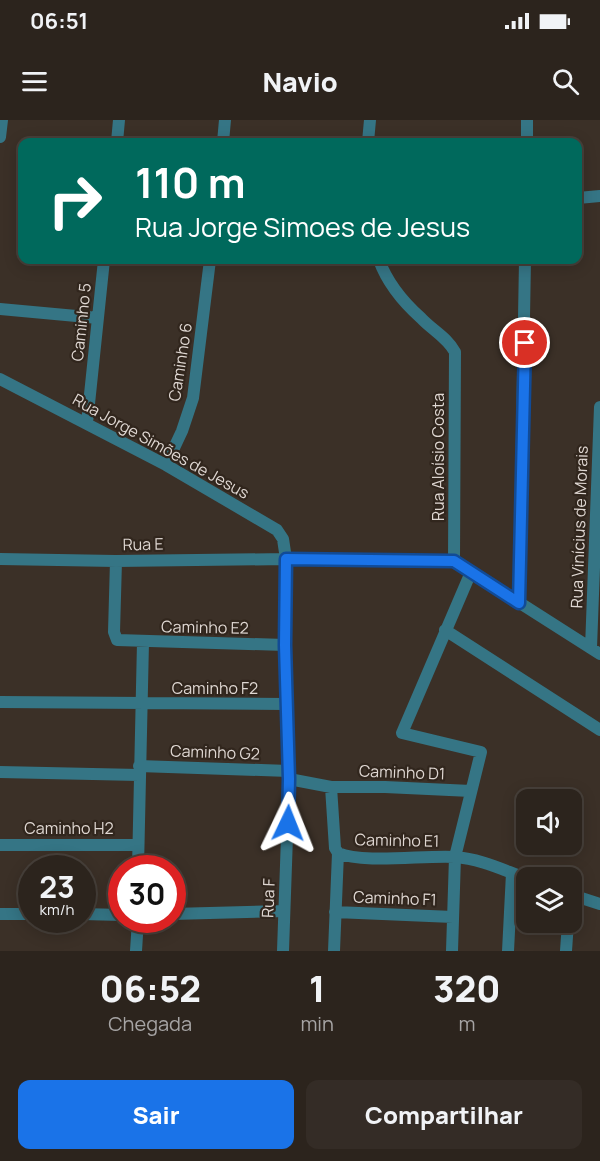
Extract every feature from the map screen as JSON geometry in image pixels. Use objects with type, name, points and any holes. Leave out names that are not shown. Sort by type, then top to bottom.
[{"type":"street","points":[[0,137],[2,120]]},
{"type":"street","points":[[117,138],[119,120]]},
{"type":"street","points":[[223,138],[225,120]]},
{"type":"street","points":[[368,138],[370,120]]},
{"type":"street","points":[[527,120],[527,138]]},
{"type":"street","points":[[582,198],[600,196]]},
{"type":"street","name":"Caminho 5","points":[[87,423],[104,264]]},
{"type":"street","name":"Caminho 6","points":[[166,465],[182,431],[193,398],[210,264]]},
{"type":"street","name":"Rua Aloísio Costa","points":[[381,264],[400,297],[422,320],[445,338],[455,352],[454,561]]},
{"type":"street","points":[[519,603],[525,264]]},
{"type":"street","points":[[0,309],[98,318]]},
{"type":"street","name":"Rua Jorge Simões de Jesus","points":[[0,379],[166,465],[277,530],[283,539],[286,559]]},
{"type":"street","name":"Rua Vinícius de Morais","points":[[595,651],[600,407]]},
{"type":"street","name":"Rua F","points":[[283,951],[289,775],[285,645],[286,559]]},
{"type":"street","name":"Rua E","points":[[0,560],[454,561]]},
{"type":"street","name":"Caminho E2","points":[[116,561],[114,632],[117,640],[285,645]]},
{"type":"street","points":[[454,561],[595,651]]},
{"type":"street","points":[[452,951],[455,857],[481,752],[402,733],[471,572]]},
{"type":"street","points":[[445,630],[600,730]]},
{"type":"street","points":[[138,855],[143,642]]},
{"type":"street","name":"Caminho F2","points":[[0,702],[287,704]]},
{"type":"street","name":"Caminho G2","points":[[0,772],[139,770],[289,775],[332,787]]},
{"type":"street","points":[[332,787],[335,848],[338,853],[334,951]]},
{"type":"street","name":"Caminho D1","points":[[332,787],[471,791]]},
{"type":"street","name":"Caminho H2","points":[[0,845],[138,845]]},
{"type":"street","name":"Caminho E1","points":[[338,853],[346,856],[374,858],[455,857],[486,862],[516,874]]},
{"type":"street","points":[[508,951],[512,873]]},
{"type":"street","points":[[582,898],[600,904]]},
{"type":"street","points":[[186,914],[284,911]]},
{"type":"street","name":"Caminho F1","points":[[335,912],[453,917]]},
{"type":"street","points":[[0,914],[18,914]]},
{"type":"street","points":[[136,951],[137,933]]},
{"type":"street","points":[[566,951],[567,933]]},
{"type":"route","points":[[288,823],[286,559],[454,561],[519,603],[525,343]]}]
